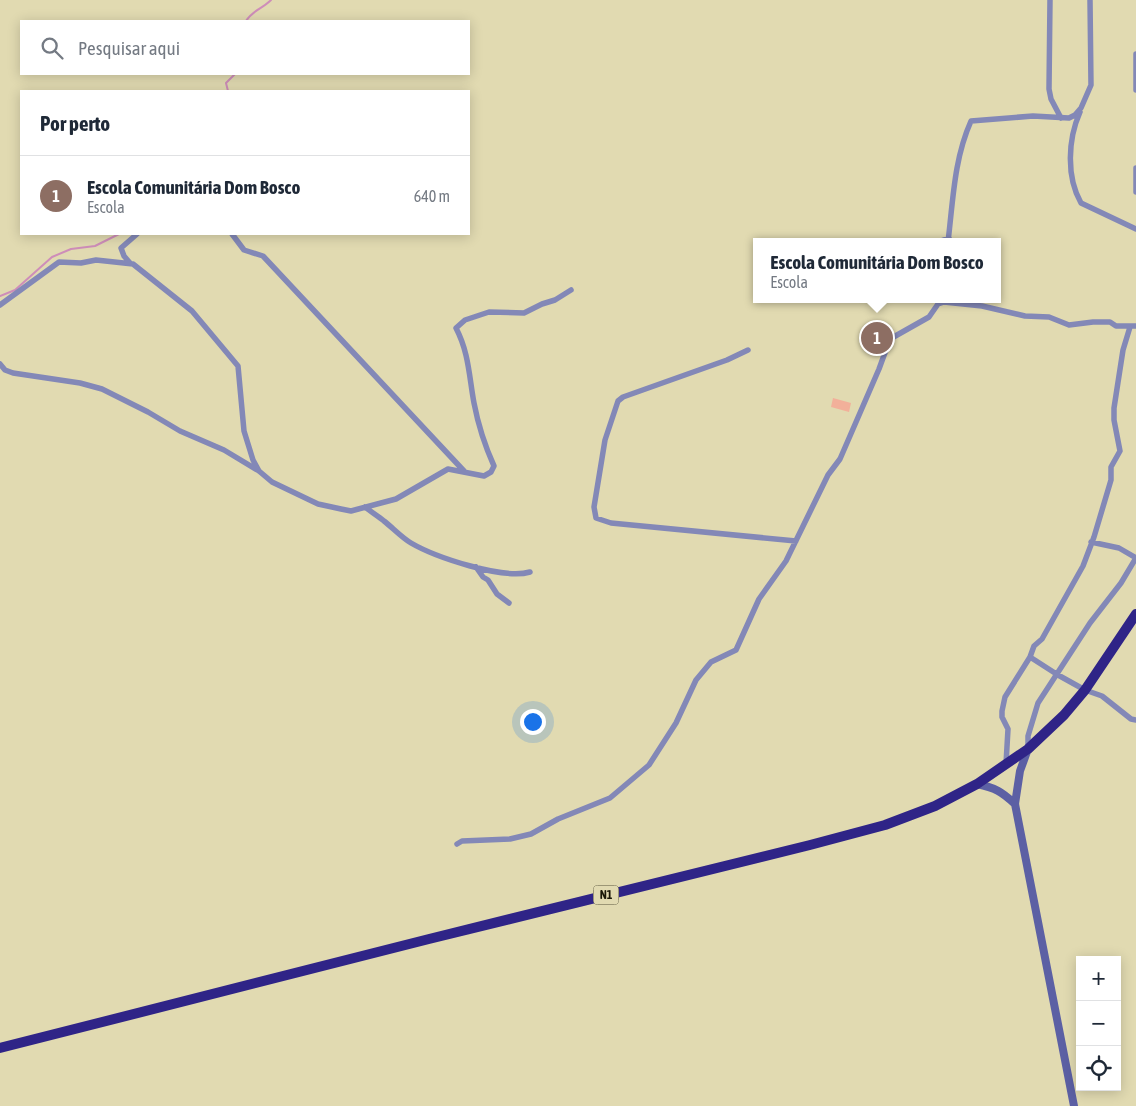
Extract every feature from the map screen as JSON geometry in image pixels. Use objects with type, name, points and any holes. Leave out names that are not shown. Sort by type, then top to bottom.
[{"type":"highway","name":"N1","points":[[0,1048],[810,845],[885,825],[935,806],[1005,766],[1028,749],[1064,715],[1085,690],[1136,614]]},
{"type":"main road","points":[[1028,749],[1020,771],[1015,804],[1074,1106]]},
{"type":"main road","points":[[976,784],[995,788],[1015,804]]},
{"type":"street","points":[[1050,0],[1048,89],[1061,118]]},
{"type":"street","points":[[1090,0],[1091,85],[1076,121],[1071,145],[1073,186],[1081,203],[1136,229]]},
{"type":"street","points":[[1136,54],[1136,90]]},
{"type":"street","points":[[949,238],[957,166],[965,135],[971,121],[1033,116],[1070,118],[1081,108]]},
{"type":"street","points":[[1136,168],[1136,192]]},
{"type":"street","points":[[136,235],[121,248],[124,256],[130,263],[152,278],[192,311],[238,366],[244,431],[253,460],[259,471]]},
{"type":"street","points":[[233,235],[244,250],[263,256],[464,471]]},
{"type":"street","points":[[0,305],[59,262],[96,260],[130,263]]},
{"type":"street","points":[[0,364],[4,370],[14,373],[80,383],[102,390],[148,412],[180,431],[224,450],[259,471],[272,482],[318,504],[351,511],[396,499],[448,470],[464,471],[484,476],[491,472],[494,466],[474,404],[468,360],[456,328],[465,320],[489,312],[524,313],[555,300],[571,290]]},
{"type":"street","points":[[457,844],[462,841],[510,839],[531,834],[558,819],[610,798],[649,764],[676,723],[696,680],[711,662],[736,650],[759,600],[786,561],[828,475],[840,459],[855,428],[890,339],[929,318],[938,304],[941,303]]},
{"type":"street","points":[[966,303],[1025,316],[1048,317],[1070,325],[1110,322],[1116,326],[1133,327],[1123,350],[1114,408],[1114,420],[1120,451],[1111,467],[1111,480],[1080,574],[1042,639],[1034,646],[1030,657],[1005,697],[1002,711],[1002,717],[1008,729],[1005,766]]},
{"type":"street","points":[[748,350],[727,360],[623,397],[618,401],[605,440],[594,507],[596,518],[611,523],[796,541]]},
{"type":"street","points":[[365,508],[408,541],[424,550],[476,567],[515,574],[530,572]]},
{"type":"street","points":[[1028,749],[1028,736],[1038,703],[1058,675],[1090,623],[1121,583],[1136,558],[1119,548],[1091,542]]},
{"type":"street","points":[[476,567],[497,594],[509,603]]},
{"type":"street","points":[[1030,657],[1085,690],[1102,696],[1131,719],[1136,720]]},
{"type":"shaded area","points":[[833,398],[851,403],[849,412],[831,407]]},
{"type":"waterway","points":[[247,20],[271,0]]},
{"type":"waterway","points":[[228,90],[226,83],[234,75]]},
{"type":"waterway","points":[[0,296],[15,290],[52,257],[71,249],[95,246],[117,235]]},
{"type":"place","name":"Escola Comunitária Dom Bosco","points":[[877,338]]}]
